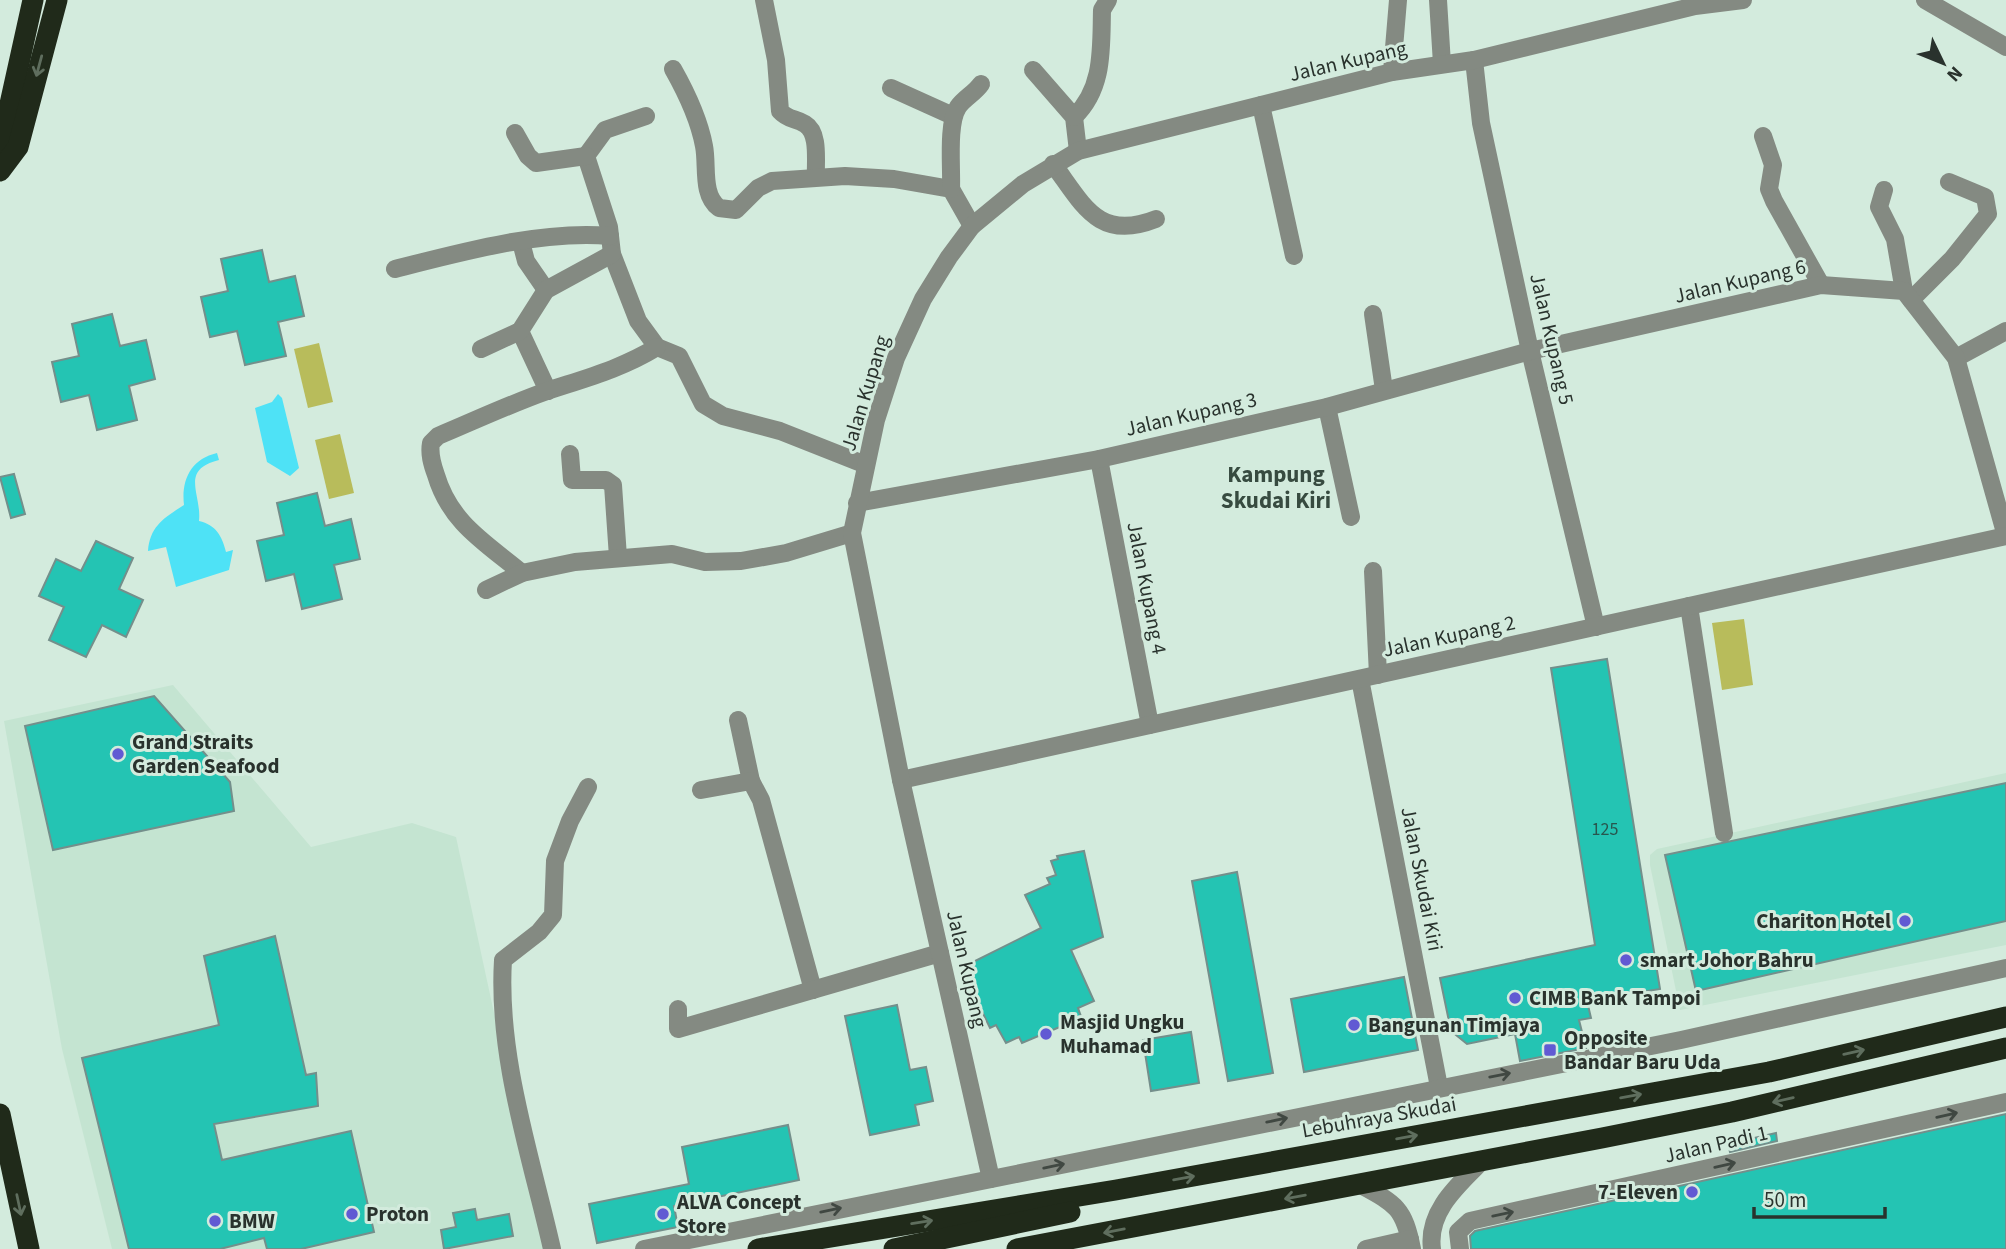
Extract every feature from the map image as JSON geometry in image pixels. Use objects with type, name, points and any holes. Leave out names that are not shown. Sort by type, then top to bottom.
[{"type":"highway","points":[[0,149],[33,0]]},
{"type":"highway","points":[[0,171],[18,147],[57,0]]},
{"type":"highway","name":"Lebuhraya Skudai","points":[[758,1249],[1116,1190],[1769,1072],[2006,1017]]},
{"type":"highway","points":[[1017,1249],[1732,1112],[2006,1048]]},
{"type":"highway","points":[[0,1114],[29,1249]]},
{"type":"highway","points":[[894,1249],[1074,1211],[1116,1190]]},
{"type":"street","points":[[764,0],[776,60],[780,111],[790,120],[802,122],[814,135],[816,177]]},
{"type":"street","points":[[1074,117],[1089,103],[1097,78],[1102,10],[1108,0]]},
{"type":"street","points":[[1392,72],[1398,0]]},
{"type":"street","points":[[1438,0],[1442,64]]},
{"type":"street","name":"Jalan Kupang","points":[[991,1179],[901,780],[852,533],[866,465],[896,358],[923,299],[972,226],[1053,164],[1078,152],[1392,72],[1474,60],[1695,3],[1743,0]]},
{"type":"street","points":[[1925,0],[2006,47]]},
{"type":"street","name":"Jalan Kupang 5","points":[[1474,60],[1481,123],[1530,351],[1596,627]]},
{"type":"street","points":[[673,69],[696,116],[704,146],[709,195],[719,208],[736,210],[758,188],[772,181],[816,177],[894,179],[951,189]]},
{"type":"street","points":[[1033,71],[1074,117],[1078,152]]},
{"type":"street","points":[[972,226],[951,189],[953,116],[960,103],[972,97],[981,84]]},
{"type":"street","points":[[891,88],[953,116]]},
{"type":"street","points":[[1261,105],[1294,256]]},
{"type":"street","points":[[515,132],[528,156],[536,163],[586,156],[605,130],[646,116]]},
{"type":"street","points":[[1763,136],[1773,165],[1769,189],[1821,285]]},
{"type":"street","points":[[586,156],[611,245],[638,321],[657,347],[679,356],[703,404],[723,416],[780,431],[866,465]]},
{"type":"street","points":[[1053,164],[1077,201],[1094,216],[1115,225],[1137,226],[1156,219]]},
{"type":"street","points":[[1907,295],[1952,259],[1988,214],[1985,197],[1949,182]]},
{"type":"street","points":[[1884,190],[1879,207],[1895,239],[1907,295],[1956,358],[2006,536]]},
{"type":"street","points":[[395,269],[521,242],[580,233],[611,245]]},
{"type":"street","points":[[521,242],[526,261],[546,290]]},
{"type":"street","points":[[481,349],[520,331],[546,290],[611,245]]},
{"type":"street","name":"Jalan Kupang 6","points":[[1530,351],[1821,285],[1907,295]]},
{"type":"street","points":[[1373,314],[1384,390]]},
{"type":"street","points":[[520,331],[548,391]]},
{"type":"street","points":[[1956,358],[2006,331]]},
{"type":"street","points":[[522,573],[482,544],[455,516],[440,488],[430,451],[431,443],[438,436],[548,391],[592,379],[634,361],[657,347]]},
{"type":"street","name":"Jalan Kupang 3","points":[[858,503],[1099,458],[1326,407],[1530,351]]},
{"type":"street","points":[[1326,407],[1351,517]]},
{"type":"street","points":[[570,454],[572,480],[606,480],[612,485],[618,557]]},
{"type":"street","name":"Jalan Kupang 4","points":[[1099,458],[1150,725]]},
{"type":"street","points":[[486,590],[522,573],[618,557],[672,554],[705,562],[741,561],[786,553],[852,533]]},
{"type":"street","name":"Jalan Kupang 2","points":[[901,780],[2006,536]]},
{"type":"street","name":"Jalan Skudai Kiri","points":[[1373,571],[1369,677],[1439,1087]]},
{"type":"street","points":[[1689,606],[1724,833]]},
{"type":"street","points":[[738,720],[751,781],[761,800],[813,990]]},
{"type":"street","points":[[701,790],[751,781]]},
{"type":"street","points":[[552,1249],[517,1099],[501,1001],[503,960],[540,932],[553,915],[555,861],[570,821],[588,787]]},
{"type":"street","points":[[678,1009],[678,1029],[940,953]]},
{"type":"street","points":[[644,1249],[1439,1087],[1681,1041],[2006,968]]},
{"type":"street","name":"Jalan Padi 1","points":[[1460,1249],[1458,1232],[1470,1221],[2006,1102]]},
{"type":"street","points":[[1432,1249],[1430,1234],[1444,1201],[1481,1162]]},
{"type":"street","points":[[1361,1185],[1399,1208],[1406,1220],[1411,1244],[1366,1249]]},
{"type":"shaded area","points":[[173,685],[311,847],[412,823],[456,837],[545,1249],[112,1249],[62,1049],[4,721]]},
{"type":"shaded area","points":[[2006,773],[2006,945],[1680,1010],[1650,865],[1650,855],[1657,849]]},
{"type":"green space","points":[[319,343],[333,402],[308,408],[294,349]]},
{"type":"green space","points":[[340,434],[354,493],[329,499],[315,440]]},
{"type":"green space","points":[[1744,619],[1753,685],[1722,690],[1712,623]]},
{"type":"water","points":[[278,394],[282,398],[299,468],[290,476],[267,462],[255,408],[272,402]]},
{"type":"water","points":[[217,453],[219,460],[199,470],[195,484],[199,521],[210,525],[217,532],[226,552],[233,550],[229,570],[176,587],[166,547],[148,551],[149,542],[159,524],[184,505],[186,479],[194,465]]},
{"type":"building","points":[[262,250],[269,282],[295,276],[304,316],[278,322],[286,356],[245,365],[237,331],[210,337],[201,297],[228,291],[221,259]]},
{"type":"building","points":[[112,314],[120,346],[146,340],[155,379],[129,386],[137,420],[97,430],[89,395],[61,402],[52,362],[79,356],[72,324]]},
{"type":"building","points":[[14,474],[25,514],[11,518],[0,477]]},
{"type":"building","points":[[317,493],[325,526],[351,519],[360,559],[334,565],[342,599],[302,609],[294,574],[266,581],[257,541],[284,535],[277,503]]},
{"type":"building","points":[[96,541],[133,558],[119,589],[143,600],[126,637],[102,625],[86,657],[49,640],[64,607],[39,596],[56,559],[81,571]]},
{"type":"building","points":[[1607,659],[1660,989],[1587,1001],[1591,1018],[1579,1020],[1586,1048],[1520,1061],[1515,1034],[1467,1044],[1451,1031],[1440,978],[1595,945],[1551,668]]},
{"type":"building","name":"Grand Straits Garden Seafood","points":[[154,696],[230,782],[234,811],[53,850],[25,726]]},
{"type":"building","points":[[2006,783],[2006,921],[1696,991],[1665,855]]},
{"type":"building","points":[[1084,851],[1103,937],[1071,950],[1094,1001],[1078,1008],[1083,1022],[1065,1030],[1062,1026],[1022,1043],[1019,1037],[1006,1043],[996,1025],[990,1028],[961,968],[1041,928],[1025,895],[1050,884],[1047,878],[1056,875],[1051,861],[1058,859],[1057,856]]},
{"type":"building","points":[[1237,872],[1273,1073],[1228,1081],[1192,881]]},
{"type":"building","points":[[275,936],[306,1075],[316,1073],[318,1106],[214,1124],[222,1160],[351,1131],[374,1232],[301,1249],[267,1249],[264,1238],[220,1249],[129,1249],[82,1058],[219,1025],[204,956]]},
{"type":"building","name":"Bangunan Timjaya","points":[[1404,977],[1418,1050],[1304,1072],[1291,999]]},
{"type":"building","points":[[897,1005],[910,1070],[926,1067],[933,1101],[915,1105],[919,1125],[870,1135],[845,1016]]},
{"type":"building","points":[[1191,1032],[1199,1083],[1151,1091],[1143,1040]]},
{"type":"building","points":[[2006,1114],[2006,1249],[1471,1249],[1470,1236],[1475,1231]]},
{"type":"building","points":[[788,1125],[799,1180],[674,1206],[678,1227],[597,1243],[589,1204],[689,1184],[682,1147]]},
{"type":"building","points":[[1776,1133],[1777,1141],[1730,1152],[1728,1144]]},
{"type":"building","points":[[475,1209],[477,1220],[509,1214],[513,1236],[444,1249],[441,1230],[456,1227],[453,1213]]},
{"type":"place","name":"Grand Straits Garden Seafood","points":[[118,754]]},
{"type":"place","name":"Chariton Hotel","points":[[1905,921]]},
{"type":"place","name":"smart Johor Bahru","points":[[1626,960]]},
{"type":"place","name":"CIMB Bank Tampoi","points":[[1515,998]]},
{"type":"place","name":"Bangunan Timjaya","points":[[1354,1025]]},
{"type":"place","name":"Masjid Ungku Muhamad","points":[[1046,1034]]},
{"type":"place","name":"Opposite Bandar Baru Uda","points":[[1550,1050]]},
{"type":"place","name":"7-Eleven","points":[[1692,1192]]},
{"type":"place","name":"Proton","points":[[352,1214]]},
{"type":"place","name":"ALVA Concept Store","points":[[663,1214]]},
{"type":"place","name":"BMW","points":[[215,1221]]},
{"type":"district","name":"Kampung Skudai Kiri","points":[[1276,487]]}]
